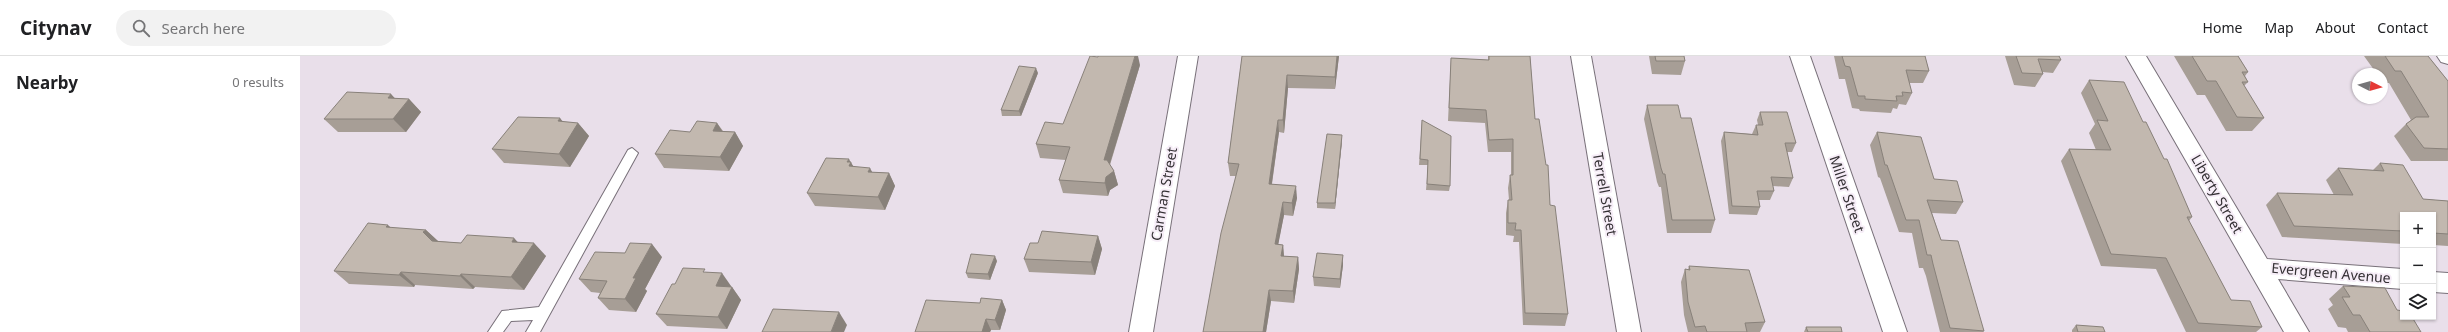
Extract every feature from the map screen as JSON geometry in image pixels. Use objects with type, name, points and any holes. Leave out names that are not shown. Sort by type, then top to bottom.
[{"type":"street","name":"Carman Street","points":[[1141,332],[1188,56]]},
{"type":"street","name":"Terrell Street","points":[[1581,56],[1629,332]]},
{"type":"street","name":"Miller Street","points":[[1800,56],[1895,332]]},
{"type":"street","name":"Liberty Street","points":[[2136,56],[2297,332]]},
{"type":"street","name":"Evergreen Avenue","points":[[2260,268],[2400,279]]},
{"type":"street","points":[[2436,282],[2448,283]]},
{"type":"lane","points":[[533,332],[632,153]]},
{"type":"lane","points":[[495,332],[507,314],[544,313]]},
{"type":"building","points":[[1090,56],[1135,56],[1104,160],[1107,160],[1114,171],[1106,177],[1105,183],[1059,180],[1070,147],[1036,144],[1045,122],[1063,124]]},
{"type":"building","points":[[1242,56],[1337,56],[1335,77],[1287,75],[1283,120],[1278,120],[1269,184],[1296,186],[1292,203],[1283,202],[1275,244],[1283,245],[1281,256],[1298,257],[1293,291],[1269,290],[1263,332],[1203,332],[1221,233],[1239,164],[1228,163]]},
{"type":"building","points":[[1489,56],[1530,56],[1535,119],[1539,119],[1546,165],[1548,165],[1550,205],[1555,206],[1568,314],[1525,313],[1521,230],[1515,230],[1516,223],[1508,223],[1508,200],[1512,200],[1510,175],[1513,175],[1513,139],[1489,140],[1486,110],[1449,108],[1451,58],[1489,60]]},
{"type":"building","points":[[1655,56],[1684,56],[1685,61],[1656,61]]},
{"type":"building","points":[[1842,56],[1925,56],[1929,71],[1906,70],[1912,93],[1902,92],[1903,96],[1896,96],[1897,101],[1865,99],[1865,96],[1858,96],[1850,67],[1845,66]]},
{"type":"building","points":[[2016,56],[2059,56],[2061,60],[2038,59],[2043,74],[2022,73]]},
{"type":"building","points":[[2192,56],[2238,56],[2248,72],[2242,72],[2248,82],[2242,82],[2264,118],[2237,117],[2216,81],[2207,81]]},
{"type":"building","points":[[2385,56],[2428,56],[2448,81],[2448,149],[2424,148],[2406,124],[2416,117],[2429,117],[2401,71],[2395,71]]},
{"type":"building","points":[[1019,66],[1036,68],[1019,111],[1001,110]]},
{"type":"building","points":[[2089,80],[2124,82],[2143,122],[2146,122],[2164,159],[2167,159],[2192,217],[2187,217],[2231,300],[2250,301],[2262,327],[2198,323],[2166,258],[2111,254],[2069,149],[2111,150],[2097,120],[2108,121]]},
{"type":"building","points":[[347,92],[391,94],[388,98],[409,99],[393,119],[324,119]]},
{"type":"building","points":[[1647,105],[1678,105],[1681,118],[1691,118],[1715,220],[1672,220],[1665,174],[1663,174],[1661,168]]},
{"type":"building","points":[[1760,112],[1787,112],[1796,143],[1785,143],[1793,178],[1771,177],[1774,191],[1757,191],[1760,207],[1732,206],[1724,132],[1758,135],[1756,125],[1763,125]]},
{"type":"building","points":[[518,117],[560,118],[558,121],[578,123],[559,154],[492,149]]},
{"type":"building","points":[[1422,120],[1451,136],[1450,186],[1427,184],[1428,160],[1420,159]]},
{"type":"building","points":[[697,121],[717,123],[713,131],[735,132],[720,157],[655,154],[670,130],[690,132]]},
{"type":"building","points":[[1877,132],[1921,137],[1934,179],[1957,181],[1963,202],[1927,200],[1941,240],[1958,241],[1984,331],[1950,328],[1931,255],[1927,255],[1919,220],[1906,220],[1887,165],[1885,165]]},
{"type":"building","points":[[1327,134],[1342,135],[1335,203],[1317,203]]},
{"type":"building","points":[[826,158],[849,159],[847,162],[851,162],[849,166],[870,168],[868,172],[889,173],[878,197],[807,193]]},
{"type":"building","points":[[2380,163],[2403,165],[2423,199],[2448,201],[2448,234],[2436,233],[2436,212],[2400,212],[2400,231],[2294,226],[2277,193],[2353,195],[2338,168],[2384,171]]},
{"type":"building","points":[[368,223],[388,225],[386,227],[426,230],[423,232],[432,241],[461,243],[467,235],[514,238],[512,242],[534,243],[511,277],[461,274],[460,276],[401,272],[399,275],[334,271]]},
{"type":"building","points":[[1042,231],[1098,236],[1091,262],[1024,259],[1030,243],[1038,243]]},
{"type":"building","points":[[630,243],[652,244],[633,278],[636,278],[625,299],[598,298],[607,281],[579,279],[595,252],[625,253]]},
{"type":"building","points":[[1317,253],[1343,255],[1340,279],[1313,277]]},
{"type":"building","points":[[971,254],[995,256],[988,274],[966,273]]},
{"type":"building","points":[[1689,266],[1749,270],[1765,322],[1745,323],[1747,332],[1707,332],[1705,326],[1695,327],[1688,302],[1685,269],[1690,270]]},
{"type":"building","points":[[683,268],[705,269],[703,272],[722,273],[716,286],[732,287],[718,317],[656,314],[672,284],[675,284]]},
{"type":"building","points":[[2343,286],[2385,288],[2397,310],[2400,310],[2400,320],[2414,320],[2421,332],[2370,332],[2360,315],[2353,315],[2342,297],[2350,297]]},
{"type":"building","points":[[981,298],[1002,300],[995,320],[986,319],[982,332],[915,332],[926,300],[980,303]]},
{"type":"building","points":[[773,309],[839,312],[831,332],[762,332]]},
{"type":"building","points":[[2076,325],[2103,327],[2105,332],[2078,332]]},
{"type":"building","points":[[1806,327],[1841,327],[1842,332],[1808,332]]}]
